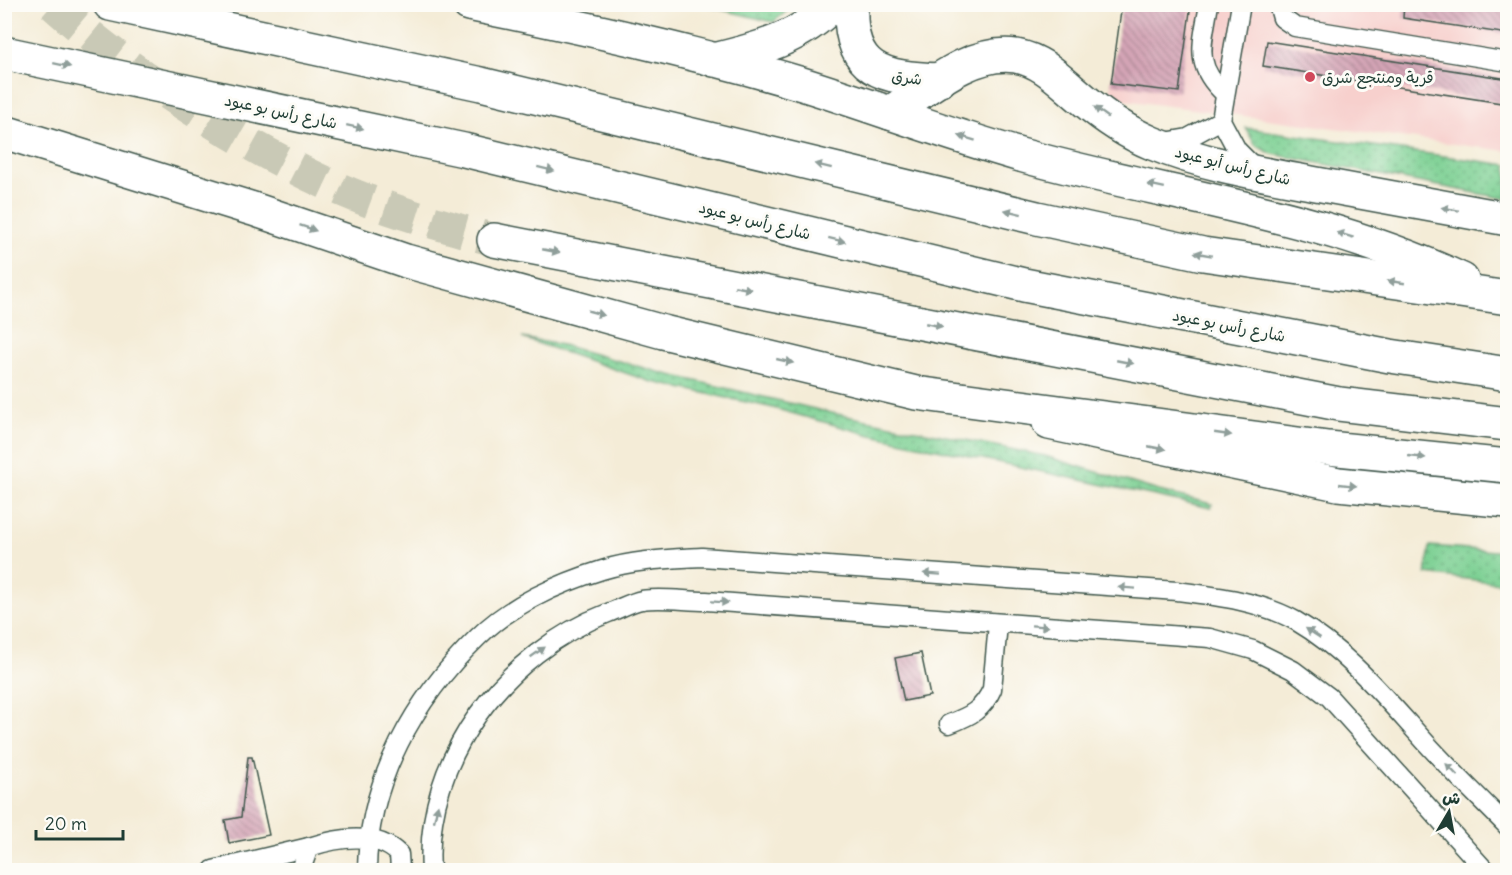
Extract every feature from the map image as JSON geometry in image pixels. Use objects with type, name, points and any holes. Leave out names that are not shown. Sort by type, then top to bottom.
[{"type":"main road","points":[[110,4],[481,84],[1025,215],[1203,254],[1502,297]]},
{"type":"main road","points":[[469,4],[714,60],[1023,155],[1303,222],[1369,242],[1502,297]]},
{"type":"main road","points":[[530,4],[568,25]]},
{"type":"main road","points":[[714,60],[782,41],[814,21],[832,4]]},
{"type":"main road","name":"شرق","points":[[851,4],[853,39],[863,58],[879,72],[900,79],[940,81]]},
{"type":"main road","name":"شارع رأس بو عبود","points":[[4,53],[464,150],[1024,285],[1390,356],[1508,374]]},
{"type":"main road","name":"شارع رأس أبو عبود","points":[[890,113],[977,60],[998,55],[1016,56],[1051,71],[1118,125],[1151,143],[1216,164],[1261,174],[1508,219]]},
{"type":"main road","points":[[4,132],[253,209],[406,261],[663,332],[1148,446],[1338,484],[1508,501]]},
{"type":"main road","points":[[494,240],[1339,404],[1508,424]]},
{"type":"main road","points":[[916,393],[1328,448],[1508,466]]},
{"type":"lane","points":[[1209,4],[1202,64],[1212,82],[1225,94]]},
{"type":"lane","points":[[1241,4],[1221,120],[1237,150],[1261,174]]},
{"type":"lane","points":[[1278,4],[1282,18],[1295,27],[1508,62]]},
{"type":"lane","points":[[1151,143],[1188,138],[1221,120]]},
{"type":"lane","points":[[367,870],[369,838],[381,783],[394,751],[414,715],[444,675],[479,635],[526,604],[562,585],[603,570],[652,560],[702,557],[1177,591],[1219,596],[1260,606],[1294,620],[1325,641],[1390,702],[1508,827]]},
{"type":"lane","points":[[431,870],[429,842],[445,776],[476,715],[522,664],[578,624],[642,600],[706,602],[1210,638],[1253,650],[1293,670],[1329,697],[1485,870]]},
{"type":"lane","points":[[949,724],[973,715],[992,689],[998,624]]},
{"type":"lane","points":[[213,870],[323,842],[369,838],[399,854],[400,870]]},
{"type":"lane","points":[[301,870],[309,847]]},
{"type":"shaded area","name":"قرية ومنتجع شرق","points":[[1122,5],[1507,5],[1507,151],[1109,98]]},
{"type":"green space","points":[[702,5],[795,5],[773,22]]},
{"type":"green space","points":[[1246,128],[1507,165],[1507,199],[1272,154],[1255,145]]},
{"type":"green space","points":[[522,338],[562,345],[662,373],[832,413],[1045,456],[1159,491],[1212,504],[1211,508],[871,435],[769,407],[652,382]]},
{"type":"green space","points":[[1430,546],[1507,552],[1507,584],[1426,574]]},
{"type":"building","points":[[1122,4],[1191,4],[1179,92],[1111,84]]},
{"type":"building","points":[[1404,4],[1508,4],[1508,34],[1403,18]]},
{"type":"building","points":[[1267,41],[1508,79],[1508,104],[1263,66]]},
{"type":"building","points":[[921,653],[930,696],[904,701],[895,658]]},
{"type":"building","points":[[248,757],[252,757],[269,835],[229,843],[225,820],[241,817]]},
{"type":"tunnel","points":[[53,4],[117,57],[185,105],[256,148],[330,185],[370,201],[411,216],[494,240]]},
{"type":"place","name":"قرية ومنتجع شرق","points":[[1310,77]]}]
